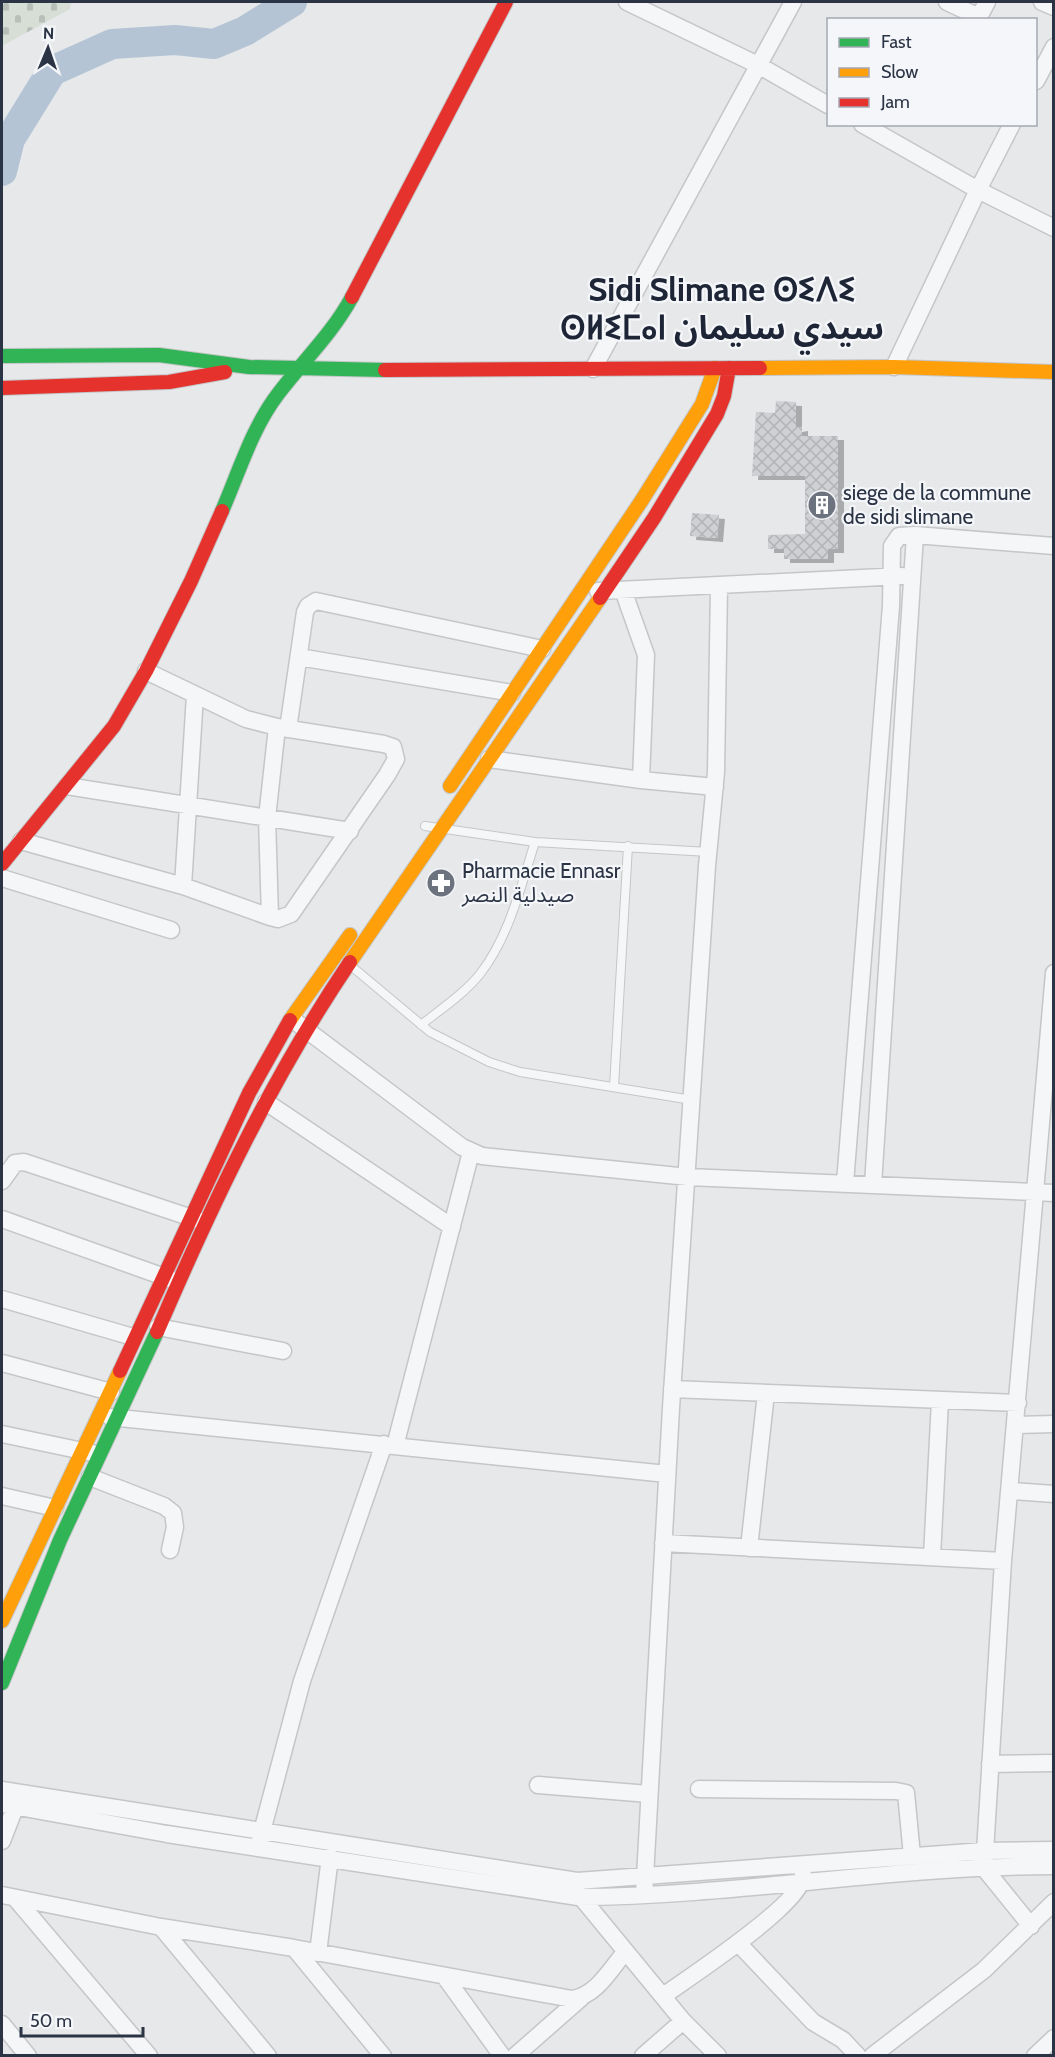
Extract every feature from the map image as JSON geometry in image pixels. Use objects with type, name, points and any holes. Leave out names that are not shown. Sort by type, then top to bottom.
[{"type":"street","points":[[2,864],[114,726],[146,671],[191,581],[262,420],[298,369],[333,327],[359,284],[506,2]]},
{"type":"street","points":[[627,2],[758,65],[827,104]]},
{"type":"street","points":[[593,369],[793,2]]},
{"type":"street","points":[[947,2],[978,18],[987,2]]},
{"type":"street","points":[[1042,2],[1053,7]]},
{"type":"street","points":[[1037,77],[1053,47]]},
{"type":"street","points":[[866,126],[978,190],[1053,228]]},
{"type":"street","points":[[894,367],[1011,126]]},
{"type":"street","points":[[2,356],[159,355],[249,367],[298,369],[894,367],[1053,372]]},
{"type":"street","points":[[2,388],[169,382],[249,367]]},
{"type":"street","points":[[2,1683],[60,1540],[118,1419],[158,1327],[247,1140],[305,1029],[350,964],[428,830],[439,803],[582,591],[702,404],[715,368]]},
{"type":"street","points":[[428,830],[489,759],[605,591],[710,426],[724,396],[729,368]]},
{"type":"street","points":[[845,1183],[895,539],[915,535],[1053,546]]},
{"type":"street","points":[[873,1185],[915,535]]},
{"type":"street","points":[[582,591],[719,587],[912,576]]},
{"type":"street","points":[[644,1895],[672,1389],[715,787],[719,587]]},
{"type":"street","points":[[623,590],[646,655],[641,780]]},
{"type":"street","points":[[270,917],[267,818],[283,728],[299,657],[305,612],[312,602],[321,600],[542,649]]},
{"type":"street","points":[[299,657],[512,693]]},
{"type":"street","points":[[886,668],[905,670]]},
{"type":"street","points":[[21,841],[183,886],[278,919],[291,914],[350,831],[396,759],[396,750],[393,747],[379,742],[283,728],[246,719],[146,671]]},
{"type":"street","points":[[183,886],[195,695]]},
{"type":"street","points":[[489,759],[641,780],[715,787]]},
{"type":"street","points":[[67,786],[350,831]]},
{"type":"street","points":[[386,884],[409,851]]},
{"type":"street","points":[[871,856],[893,858]]},
{"type":"street","points":[[2,878],[171,930]]},
{"type":"street","points":[[2,1621],[231,1131],[291,1018],[361,919]]},
{"type":"street","points":[[1031,1926],[984,1868],[984,1851],[1003,1561],[1011,1491],[1035,1192],[1047,1124],[1053,973]]},
{"type":"street","points":[[291,1018],[471,1152],[499,1160],[688,1177],[1053,1193]]},
{"type":"street","points":[[266,1102],[452,1227]]},
{"type":"street","points":[[231,1131],[247,1140]]},
{"type":"street","points":[[261,1837],[302,1681],[389,1445],[452,1227],[471,1152]]},
{"type":"street","points":[[2,1181],[15,1163],[24,1162],[206,1224]]},
{"type":"street","points":[[2,1219],[179,1282]]},
{"type":"street","points":[[2,1299],[133,1337]]},
{"type":"street","points":[[158,1327],[283,1351]]},
{"type":"street","points":[[2,1363],[111,1392]]},
{"type":"street","points":[[672,1389],[1018,1402]]},
{"type":"street","points":[[748,1548],[766,1393]]},
{"type":"street","points":[[932,1557],[940,1400]]},
{"type":"street","points":[[100,1414],[118,1419],[667,1474]]},
{"type":"street","points":[[1016,1425],[1053,1424]]},
{"type":"street","points":[[2,1434],[99,1455]]},
{"type":"street","points":[[90,1477],[164,1506],[173,1513],[176,1527],[170,1550]]},
{"type":"street","points":[[1011,1491],[1053,1494]]},
{"type":"street","points":[[2,1496],[55,1508]]},
{"type":"street","points":[[663,1543],[1003,1561]]},
{"type":"street","points":[[990,1764],[1053,1763]]},
{"type":"street","points":[[538,1785],[649,1794]]},
{"type":"street","points":[[699,1789],[896,1791],[906,1794],[912,1856]]},
{"type":"street","points":[[2,1790],[12,1802],[571,1881],[644,1878],[803,1863],[984,1851],[1053,1850]]},
{"type":"street","points":[[2,1841],[12,1802]]},
{"type":"street","points":[[261,1837],[330,1857],[578,1897],[644,1895],[916,1870],[1053,1866]]},
{"type":"street","points":[[318,1953],[330,1857]]},
{"type":"street","points":[[663,1996],[738,1943],[793,1896],[804,1881],[803,1863]]},
{"type":"street","points":[[571,1881],[578,1897],[625,1953],[683,2021],[718,2055]]},
{"type":"street","points":[[9,1897],[161,1927],[294,1948],[559,1998],[581,1998]]},
{"type":"street","points":[[9,1897],[149,2055]]},
{"type":"street","points":[[872,2055],[984,1970],[1053,1902]]},
{"type":"street","points":[[161,1927],[268,2055]]},
{"type":"street","points":[[738,1943],[813,2022],[849,2052]]},
{"type":"street","points":[[294,1948],[384,2055]]},
{"type":"street","points":[[515,2055],[596,1987],[625,1953]]},
{"type":"street","points":[[445,1977],[502,2055]]},
{"type":"street","points":[[643,2055],[683,2021]]},
{"type":"street","points":[[2,2024],[28,2055]]},
{"type":"street","points":[[1035,2055],[1053,2038]]},
{"type":"lane","points":[[428,830],[535,842],[709,852]]},
{"type":"lane","points":[[421,1025],[481,973],[497,946],[517,900],[535,842]]},
{"type":"lane","points":[[614,1087],[628,846]]},
{"type":"lane","points":[[350,964],[421,1025],[461,1050],[489,1062],[520,1072],[693,1100]]},
{"type":"green space","points":[[2,2],[71,2],[70,9],[2,46]]},
{"type":"building","name":"siege de la commune de sidi slimane","points":[[776,401],[796,402],[796,428],[802,427],[802,436],[838,436],[838,549],[828,549],[828,559],[784,559],[784,549],[768,549],[768,535],[805,534],[805,476],[752,476],[756,412],[775,413]]},
{"type":"building","points":[[692,513],[719,515],[717,538],[690,536]]},
{"type":"waterway","points":[[2,171],[10,139],[52,71],[112,44],[175,40],[214,44],[245,31],[292,2]]},
{"type":"traffic: fast","points":[[222,511],[253,436],[269,407],[326,335],[352,297]]},
{"type":"traffic: fast","points":[[2,356],[159,355],[249,367],[385,370]]},
{"type":"traffic: fast","points":[[2,1683],[60,1540],[157,1332]]},
{"type":"traffic: slow","points":[[760,368],[894,367],[1054,372]]},
{"type":"traffic: slow","points":[[450,786],[642,500],[702,404],[715,368]]},
{"type":"traffic: slow","points":[[350,962],[600,598]]},
{"type":"traffic: slow","points":[[290,1020],[350,935]]},
{"type":"traffic: slow","points":[[2,1621],[120,1371]]},
{"type":"traffic: jam","points":[[352,297],[506,2]]},
{"type":"traffic: jam","points":[[600,598],[654,518],[717,414],[724,396],[729,368]]},
{"type":"traffic: jam","points":[[385,370],[760,368]]},
{"type":"traffic: jam","points":[[2,388],[169,382],[225,372]]},
{"type":"traffic: jam","points":[[2,864],[114,726],[146,671],[191,581],[222,511]]},
{"type":"traffic: jam","points":[[157,1332],[199,1236],[245,1142],[295,1050],[350,962]]},
{"type":"traffic: jam","points":[[120,1371],[249,1093],[290,1020]]},
{"type":"place","name":"siege de la commune de sidi slimane","points":[[822,505]]},
{"type":"place","name":"Pharmacie Ennasr صيدلية النصر","points":[[441,883]]},
{"type":"district","name":"Sidi Slimane ⵙⵉⴷⵉ ⵙⵍⵉⵎⴰⵏ سيدي سليمان","points":[[722,308]]}]
